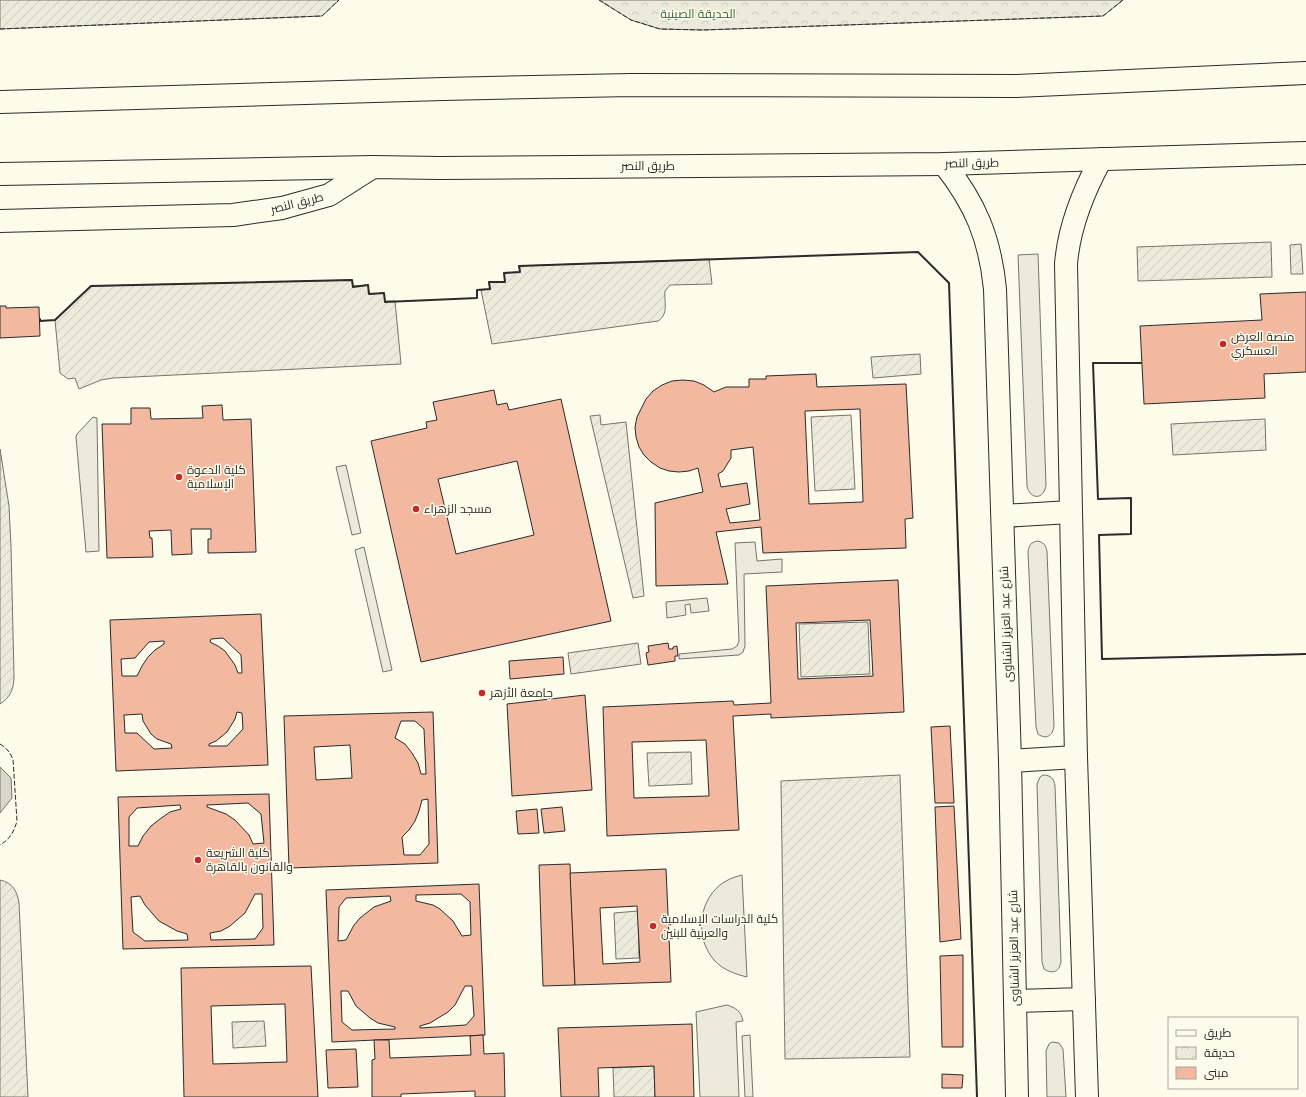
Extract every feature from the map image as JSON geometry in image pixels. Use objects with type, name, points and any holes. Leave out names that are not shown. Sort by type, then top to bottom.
[{"type":"main road","points":[[0,102],[443,88],[631,84],[1016,86],[1306,73]]},
{"type":"main road","name":"طريق النصر","points":[[0,221],[233,215],[282,208],[329,195],[373,167],[440,168],[944,164],[1306,153]]},
{"type":"main road","points":[[1088,1097],[1076,757],[1066,282],[1067,246],[1080,202],[1089,180],[1101,159]]},
{"type":"main road","name":"شارع عبد العزيز الشناوى","points":[[944,164],[956,179],[976,213],[983,231],[993,269],[995,289],[1010,761],[1017,1097]]},
{"type":"main road","points":[[0,174],[373,167]]},
{"type":"main road","points":[[1002,516],[1070,512]]},
{"type":"main road","points":[[1010,761],[1076,757]]},
{"type":"main road","points":[[1015,1001],[1084,999]]},
{"type":"green space","points":[[0,0],[339,0],[322,16],[0,29]]},
{"type":"green space","name":"الحديقة الصينية","points":[[599,0],[1123,0],[1103,16],[703,30],[660,29],[631,20]]},
{"type":"green space","points":[[1271,242],[1272,277],[1138,281],[1137,247]]},
{"type":"green space","points":[[1301,244],[1303,274],[1291,274],[1290,245]]},
{"type":"green space","points":[[1038,254],[1046,485],[1045,490],[1040,496],[1034,496],[1031,494],[1027,486],[1018,255]]},
{"type":"green space","points":[[709,259],[712,284],[670,285],[665,291],[664,315],[658,321],[492,344],[481,290],[490,289],[489,282],[505,282],[504,273],[520,272],[519,266]]},
{"type":"green space","points":[[352,280],[353,286],[368,285],[369,294],[384,293],[385,301],[395,301],[401,364],[113,378],[101,380],[79,389],[75,378],[68,379],[60,373],[55,320],[91,286]]},
{"type":"green space","points":[[920,354],[921,374],[873,378],[871,357]]},
{"type":"green space","points":[[600,415],[601,425],[626,422],[644,596],[633,598],[590,416]]},
{"type":"green space","points":[[851,415],[855,489],[815,491],[811,417]]},
{"type":"green space","points":[[93,417],[97,418],[99,551],[86,552],[76,437]]},
{"type":"green space","points":[[1265,419],[1266,450],[1173,455],[1171,424]]},
{"type":"green space","points":[[0,449],[9,506],[14,676],[11,692],[0,704]]},
{"type":"green space","points":[[346,465],[361,533],[352,535],[336,467]]},
{"type":"green space","points":[[1038,541],[1044,545],[1047,552],[1054,726],[1051,735],[1046,737],[1038,734],[1036,727],[1028,552],[1031,544]]},
{"type":"green space","points":[[755,542],[757,561],[782,559],[782,572],[744,574],[745,646],[743,652],[739,655],[679,659],[679,654],[732,649],[737,646],[739,641],[735,543]]},
{"type":"green space","points":[[364,547],[392,670],[383,672],[355,550]]},
{"type":"green space","points":[[707,598],[709,611],[691,613],[690,604],[685,605],[686,615],[667,618],[666,602]]},
{"type":"green space","points":[[868,622],[870,674],[801,677],[799,624]]},
{"type":"green space","points":[[638,643],[641,664],[571,674],[568,653]]},
{"type":"green space","points":[[691,752],[692,784],[649,786],[647,753]]},
{"type":"green space","points":[[900,775],[910,1057],[785,1059],[781,781]]},
{"type":"green space","points":[[1043,775],[1052,778],[1055,786],[1061,961],[1058,970],[1053,972],[1044,969],[1042,962],[1037,784],[1040,777]]},
{"type":"green space","points":[[742,875],[747,977],[729,971],[714,960],[708,952],[702,932],[703,912],[712,893],[725,882]]},
{"type":"green space","points":[[0,880],[8,883],[14,888],[19,903],[28,1097],[0,1097]]},
{"type":"green space","points":[[638,911],[639,958],[616,959],[614,913]]},
{"type":"green space","points":[[727,1005],[738,1010],[743,1021],[736,1022],[739,1097],[700,1097],[696,1012]]},
{"type":"green space","points":[[264,1021],[266,1046],[233,1048],[232,1022]]},
{"type":"green space","points":[[750,1035],[753,1097],[745,1097],[742,1036]]},
{"type":"green space","points":[[1052,1042],[1059,1043],[1063,1049],[1066,1097],[1047,1097],[1046,1051],[1049,1044]]},
{"type":"green space","points":[[654,1066],[655,1097],[614,1097],[613,1068]]},
{"type":"shaded area","points":[[0,767],[11,778],[12,798],[0,813]]},
{"type":"building","name":"منصة العرض العسكري","points":[[1306,292],[1306,372],[1264,374],[1265,398],[1144,404],[1140,326],[1262,320],[1260,294]]},
{"type":"building","points":[[0,306],[6,306],[6,308],[39,307],[40,336],[0,338]]},
{"type":"building","points":[[816,374],[817,387],[906,384],[913,518],[905,519],[906,548],[763,553],[761,527],[716,532],[728,584],[656,586],[655,503],[703,492],[698,468],[679,472],[660,468],[644,455],[639,447],[635,427],[637,417],[646,399],[653,391],[672,381],[694,381],[704,385],[714,392],[726,387],[749,387],[749,379],[766,379],[766,376]],"holes":[[[860,409],[863,502],[809,504],[805,411]],[[753,447],[760,520],[730,523],[726,509],[750,504],[747,483],[721,487],[718,474],[723,471],[731,458],[731,450]]]},
{"type":"building","name":"مسجد الزهراء","points":[[494,390],[497,405],[507,403],[509,410],[561,399],[611,621],[421,662],[371,441],[427,428],[426,422],[437,420],[433,402]],"holes":[[[517,461],[534,535],[456,554],[438,479]]]},
{"type":"building","name":"كلية الدعوة الإسلامية","points":[[222,405],[223,420],[251,419],[256,552],[208,553],[208,539],[211,539],[211,529],[191,529],[192,554],[172,555],[171,530],[149,531],[150,538],[152,538],[153,557],[107,558],[102,424],[131,424],[131,408],[150,408],[151,419],[203,418],[202,406]]},
{"type":"building","points":[[898,580],[904,712],[771,718],[771,714],[733,716],[739,830],[607,836],[603,707],[733,701],[734,705],[771,703],[766,586]],"holes":[[[870,620],[873,676],[798,679],[796,623]],[[706,740],[709,796],[634,798],[632,742]]]},
{"type":"building","points":[[261,614],[268,765],[116,771],[110,620]],"holes":[[[223,638],[241,655],[242,673],[238,673],[235,665],[225,651],[210,642],[211,639]],[[164,641],[164,644],[148,657],[137,676],[122,676],[121,659],[135,658],[149,642]],[[237,712],[242,713],[243,729],[227,746],[209,746],[209,744],[216,741],[227,732],[235,719]],[[142,714],[143,721],[151,734],[157,739],[171,744],[172,748],[154,749],[137,733],[125,733],[124,715]]]},
{"type":"building","points":[[668,643],[669,649],[673,649],[673,647],[677,646],[678,656],[675,656],[675,661],[648,665],[646,653],[649,652],[648,646]]},
{"type":"building","points":[[563,657],[564,674],[510,679],[509,661]]},
{"type":"building","points":[[585,695],[592,790],[512,796],[507,704]]},
{"type":"building","points":[[433,712],[438,863],[289,868],[284,716]],"holes":[[[401,721],[415,721],[424,729],[426,774],[421,774],[418,763],[412,753],[405,744],[395,738]],[[350,745],[352,778],[316,780],[314,747]],[[428,799],[429,844],[420,855],[404,855],[402,837],[415,821],[422,800]]]},
{"type":"building","points":[[950,726],[954,803],[935,803],[931,727]]},
{"type":"building","points":[[269,794],[274,945],[123,949],[118,797]],"holes":[[[248,803],[261,814],[264,843],[253,844],[249,835],[235,820],[226,814],[207,807],[207,805]],[[180,805],[181,809],[170,812],[151,826],[143,836],[138,846],[129,846],[129,817],[137,808]],[[255,894],[262,894],[263,928],[255,939],[211,940],[210,933],[221,931],[230,926],[245,913]],[[140,896],[145,905],[159,921],[177,931],[187,934],[188,940],[145,941],[133,932],[131,897]]]},
{"type":"building","points":[[954,806],[961,939],[940,942],[935,807]]},
{"type":"building","points":[[562,807],[565,831],[544,833],[541,809]]},
{"type":"building","points":[[537,809],[539,833],[518,834],[516,811]]},
{"type":"building","points":[[570,864],[575,985],[543,986],[539,865]]},
{"type":"building","points":[[666,869],[671,982],[575,985],[570,873]],"holes":[[[637,906],[640,962],[603,964],[600,908]]]},
{"type":"building","points":[[479,884],[485,1035],[332,1042],[326,890]],"holes":[[[461,894],[470,902],[471,935],[462,936],[453,921],[440,909],[433,905],[416,901],[416,895]],[[390,896],[391,901],[374,907],[354,925],[346,940],[338,941],[339,907],[346,898]],[[465,986],[472,986],[474,1016],[466,1025],[420,1028],[420,1026],[430,1023],[448,1012],[455,1005]],[[341,991],[348,991],[356,1006],[370,1018],[378,1023],[395,1027],[395,1029],[352,1030],[342,1022]]]},
{"type":"building","points":[[963,955],[963,1047],[942,1047],[940,956]]},
{"type":"building","points":[[311,966],[318,1097],[184,1097],[181,968]],"holes":[[[285,1004],[287,1062],[213,1064],[211,1006]]]},
{"type":"building","points":[[692,1024],[694,1097],[655,1097],[654,1066],[598,1068],[599,1097],[561,1097],[558,1028]]},
{"type":"building","points":[[483,1035],[484,1054],[504,1053],[505,1097],[475,1097],[475,1091],[401,1094],[401,1097],[372,1097],[372,1060],[375,1059],[374,1040],[389,1040],[390,1058],[471,1055],[470,1036]]},
{"type":"building","points":[[356,1049],[358,1087],[328,1088],[326,1050]]},
{"type":"building","points":[[942,1074],[963,1075],[962,1088],[942,1088]]},
{"type":"fence","points":[[0,29],[322,16],[339,0]]},
{"type":"fence","points":[[599,0],[631,20],[660,29],[703,30],[1103,16],[1123,0]]},
{"type":"fence","points":[[0,744],[5,747],[13,759],[17,821],[11,835],[0,845]]},
{"type":"wall","points":[[40,319],[40,321],[55,320],[91,286],[352,280],[353,287],[368,285],[369,294],[384,293],[385,302],[477,298],[477,290],[490,289],[489,282],[505,282],[504,273],[520,272],[519,266],[918,252],[949,283],[977,1097]]},
{"type":"wall","points":[[1141,363],[1093,363],[1098,499],[1131,498],[1131,534],[1099,535],[1102,659],[1306,654]]},
{"type":"place","name":"منصة العرض العسكري","points":[[1223,344]]},
{"type":"place","name":"كلية الدعوة الإسلامية","points":[[179,477]]},
{"type":"place","name":"مسجد الزهراء","points":[[416,509]]},
{"type":"place","name":"جامعة الأزهر","points":[[482,693]]},
{"type":"place","name":"كلية الشريعة والقانون بالقاهرة","points":[[198,860]]},
{"type":"place","name":"كلية الدراسات الإسلامية والعربية للبنين","points":[[653,926]]}]
